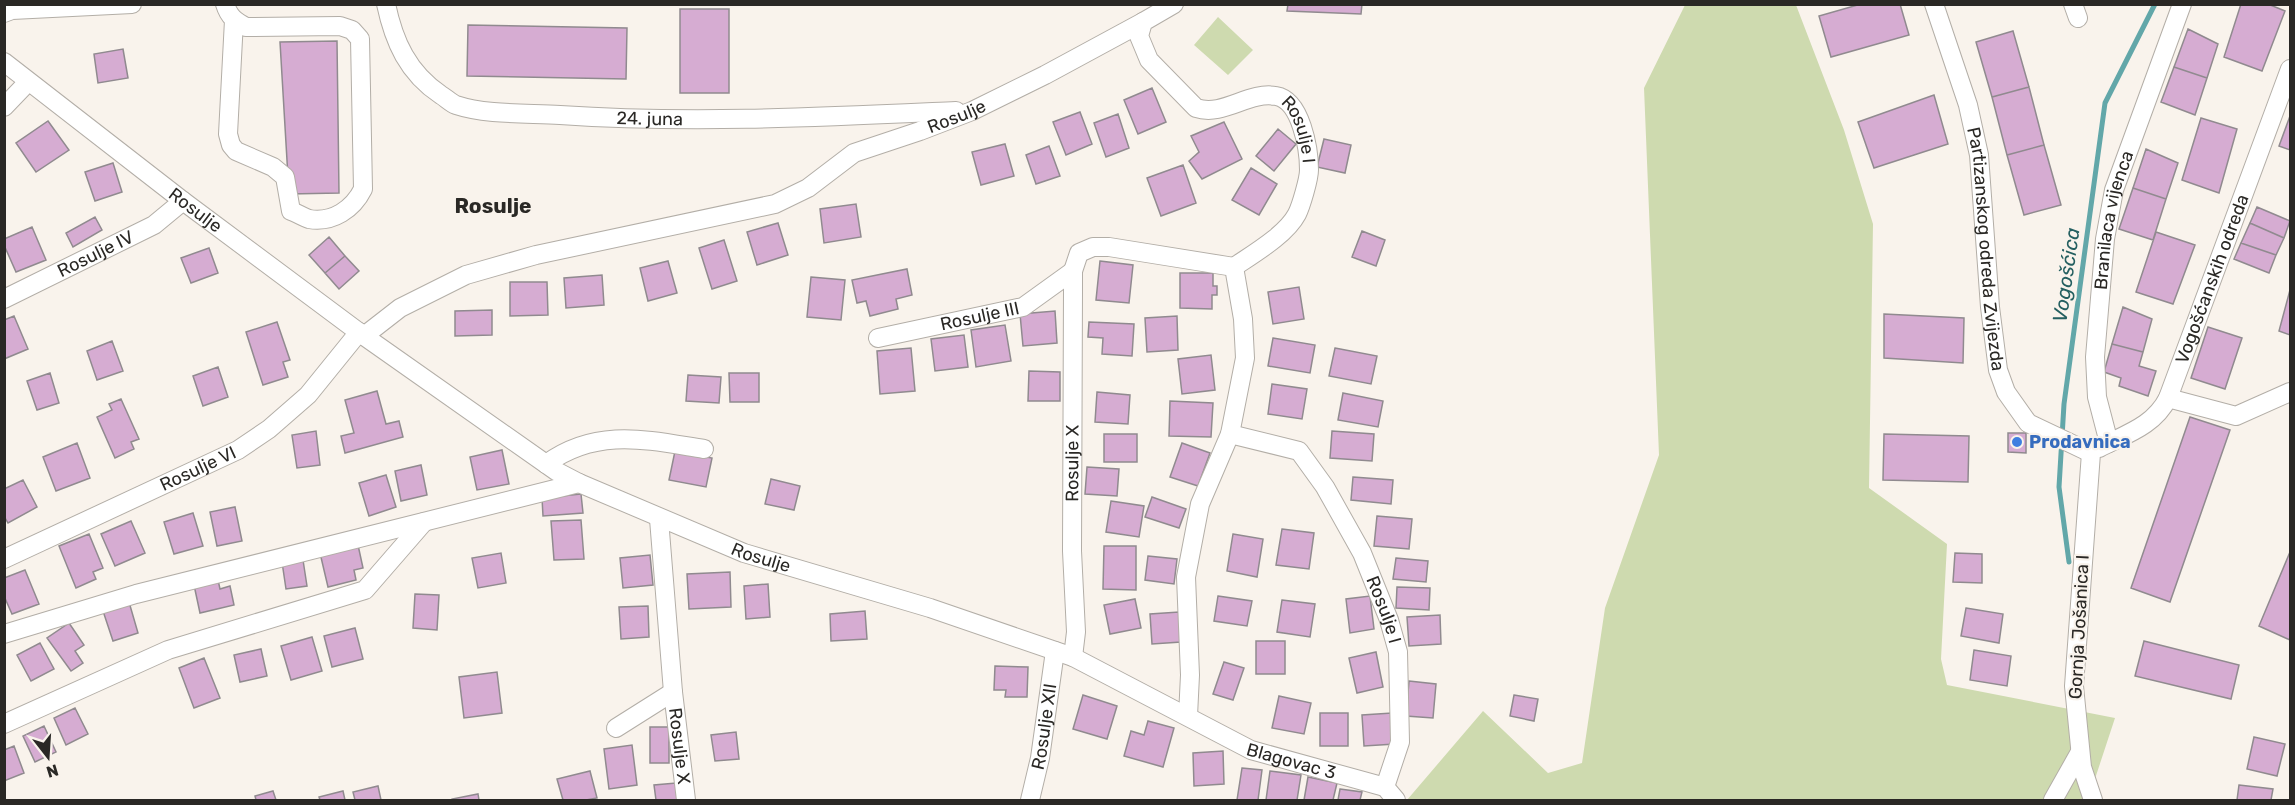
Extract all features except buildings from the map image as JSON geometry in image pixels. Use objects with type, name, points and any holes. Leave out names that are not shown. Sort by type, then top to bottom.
[{"type":"street","points":[[4,13],[12,10],[132,4]]},
{"type":"street","name":"24. juna","points":[[386,4],[394,36],[406,60],[423,83],[455,104],[484,110],[636,120],[811,118],[972,111]]},
{"type":"street","name":"Partizanskog odreda Zvijezda","points":[[1934,4],[1968,105],[1979,155],[1990,306],[1998,370],[2006,392],[2028,423],[2085,450]]},
{"type":"street","name":"Branilaca vijenca","points":[[2109,443],[2097,397],[2095,357],[2105,239],[2114,190],[2182,4]]},
{"type":"street","points":[[1144,13],[1172,5]]},
{"type":"street","points":[[230,12],[246,27],[340,26],[352,30],[360,39],[363,189],[346,212],[309,219],[291,211],[285,177],[273,167],[236,151],[231,145],[228,134],[230,12]]},
{"type":"street","name":"Rosulje","points":[[362,334],[399,308],[466,275],[536,255],[776,204],[808,188],[854,153],[972,111],[1045,75],[1144,13]]},
{"type":"street","name":"Rosulje I","points":[[1144,13],[1139,36],[1149,60],[1196,108],[1205,111],[1230,107],[1257,96],[1277,96],[1287,100],[1303,125],[1310,172],[1297,215],[1275,239],[1234,267]]},
{"type":"street","name":"Rosulje","points":[[4,62],[183,201],[362,334],[546,464],[579,483],[659,519],[744,553],[930,608],[1073,657],[1188,716]]},
{"type":"street","name":"Vogošćanskih odreda","points":[[2085,450],[2122,438],[2161,412],[2290,69]]},
{"type":"street","points":[[4,106],[28,82]]},
{"type":"street","name":"Rosulje IV","points":[[4,299],[154,225],[183,201]]},
{"type":"street","name":"Rosulje III","points":[[878,338],[1023,307],[1073,271],[1079,253],[1093,247],[1109,247],[1234,267]]},
{"type":"street","points":[[1188,716],[1190,675],[1186,577],[1200,504],[1230,434],[1245,358],[1243,319],[1234,267]]},
{"type":"street","name":"Rosulje X","points":[[1073,271],[1072,551],[1076,632],[1073,657]]},
{"type":"street","name":"Rosulje VI","points":[[4,559],[238,450],[269,429],[308,394],[362,334]]},
{"type":"street","points":[[2168,398],[2236,416],[2290,392]]},
{"type":"street","name":"Rosulje I","points":[[1230,434],[1299,451],[1325,487],[1362,553],[1389,620],[1398,652],[1400,742],[1391,794]]},
{"type":"street","points":[[546,464],[560,454],[598,440],[636,438],[705,449]]},
{"type":"street","name":"Gornja Jošanica I","points":[[2085,450],[2074,686],[2082,767],[2093,801]]},
{"type":"street","points":[[4,634],[136,594],[579,483]]},
{"type":"street","name":"Rosulje X","points":[[659,519],[673,692],[686,801]]},
{"type":"street","points":[[4,723],[168,650],[365,590],[424,522]]},
{"type":"street","name":"Rosulje XII","points":[[1030,801],[1040,758],[1055,651]]},
{"type":"street","name":"Rosulje X","points":[[616,728],[673,692]]},
{"type":"street","name":"Blagovac 3","points":[[1188,716],[1251,750],[1391,794]]},
{"type":"street","points":[[2053,801],[2080,752]]},
{"type":"green space","points":[[1685,5],[1796,5],[1844,130],[1873,224],[1869,488],[1947,544],[1941,659],[1947,685],[2115,718],[2088,800],[1407,800],[1483,711],[1548,773],[1582,763],[1605,608],[1659,455],[1644,88]]},
{"type":"green space","points":[[1218,17],[1253,50],[1228,75],[1194,45]]},
{"type":"waterway","name":"Vogošćica","points":[[2069,562],[2059,487],[2064,404],[2105,103],[2155,4]]},
{"type":"place","name":"Prodavnica","points":[[2017,442]]},
{"type":"district","name":"Rosulje","points":[[493,205]]}]
